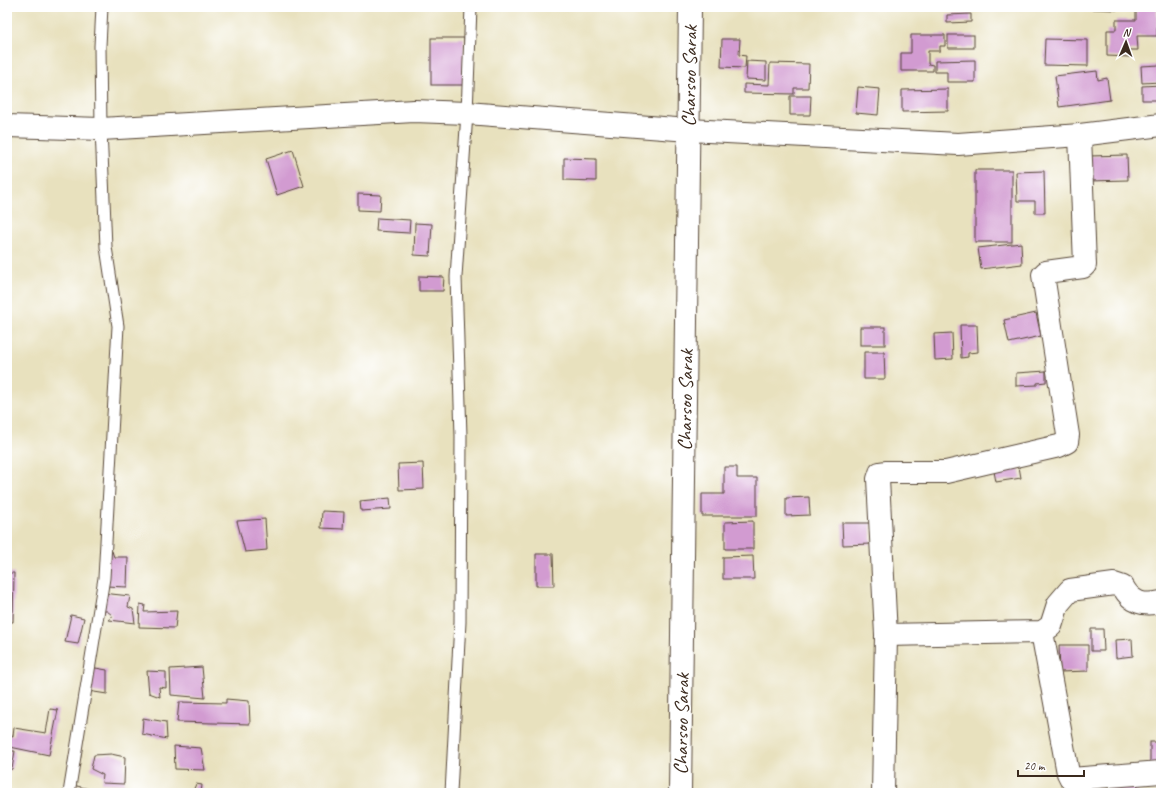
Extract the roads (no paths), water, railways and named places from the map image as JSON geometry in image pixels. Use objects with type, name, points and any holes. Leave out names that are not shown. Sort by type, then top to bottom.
[{"type":"street","name":"Charsoo Sarak","points":[[680,793],[690,7]]},
{"type":"street","points":[[7,126],[100,129],[414,111],[467,113],[689,130],[958,144],[1080,135],[1161,125]]},
{"type":"street","points":[[883,793],[886,634],[878,478],[880,473],[887,472],[946,472],[1059,446],[1066,442],[1068,435],[1043,276],[1046,272],[1083,267],[1085,265],[1080,135]]},
{"type":"street","points":[[886,634],[1042,632],[1051,626],[1058,604],[1070,590],[1114,584],[1123,587],[1128,597],[1139,603],[1161,602]]},
{"type":"street","points":[[1042,632],[1068,773],[1071,779],[1161,772]]},
{"type":"lane","points":[[69,793],[104,578],[118,326],[106,247],[100,129],[100,46],[102,7]]},
{"type":"lane","points":[[451,793],[460,622],[461,436],[456,277],[467,113],[471,7]]}]
